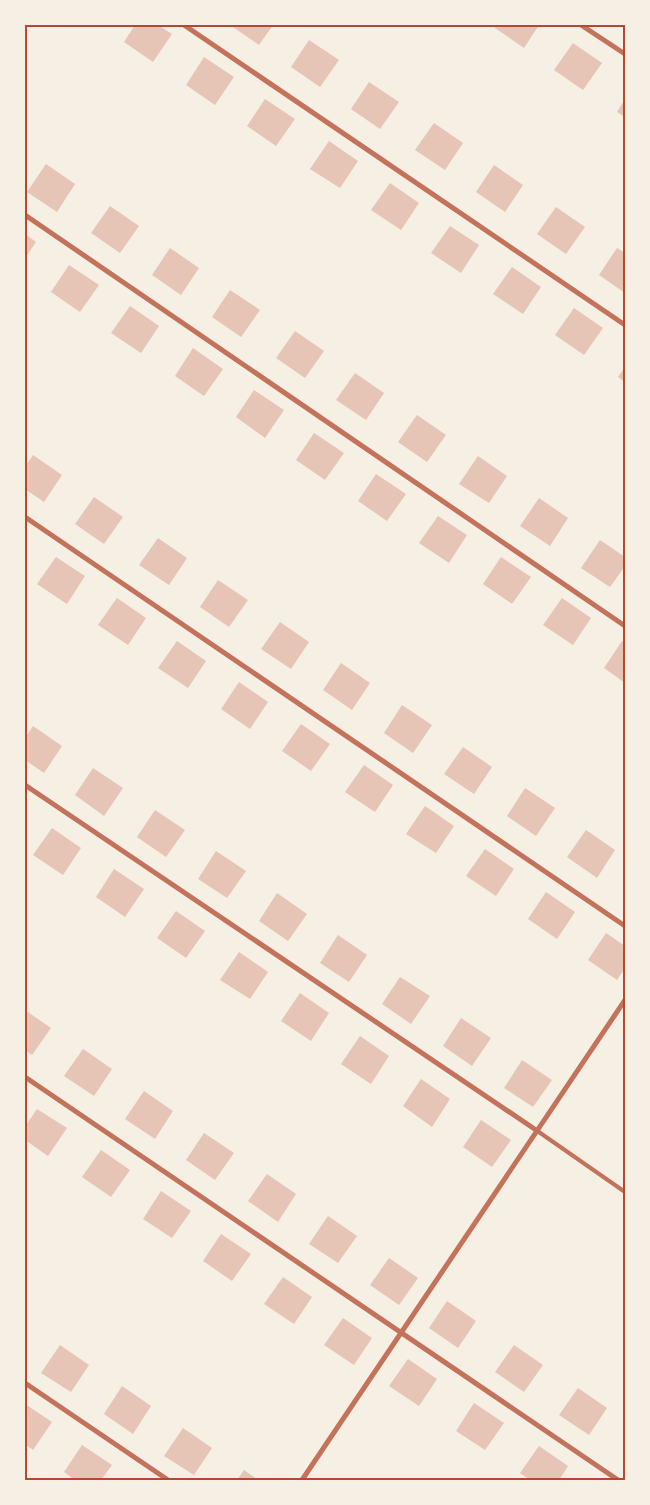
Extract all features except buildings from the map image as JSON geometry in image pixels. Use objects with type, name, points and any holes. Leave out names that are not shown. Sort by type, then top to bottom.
[{"type":"street","points":[[184,25],[625,325]]},
{"type":"street","points":[[581,25],[625,54]]},
{"type":"street","points":[[25,215],[625,626]]},
{"type":"street","points":[[25,517],[625,926]]},
{"type":"street","points":[[25,785],[536,1130]]},
{"type":"street","points":[[302,1480],[625,1000]]},
{"type":"street","points":[[25,1077],[618,1480]]},
{"type":"street","points":[[25,1383],[168,1480]]},
{"type":"lane","points":[[536,1130],[625,1192]]}]
